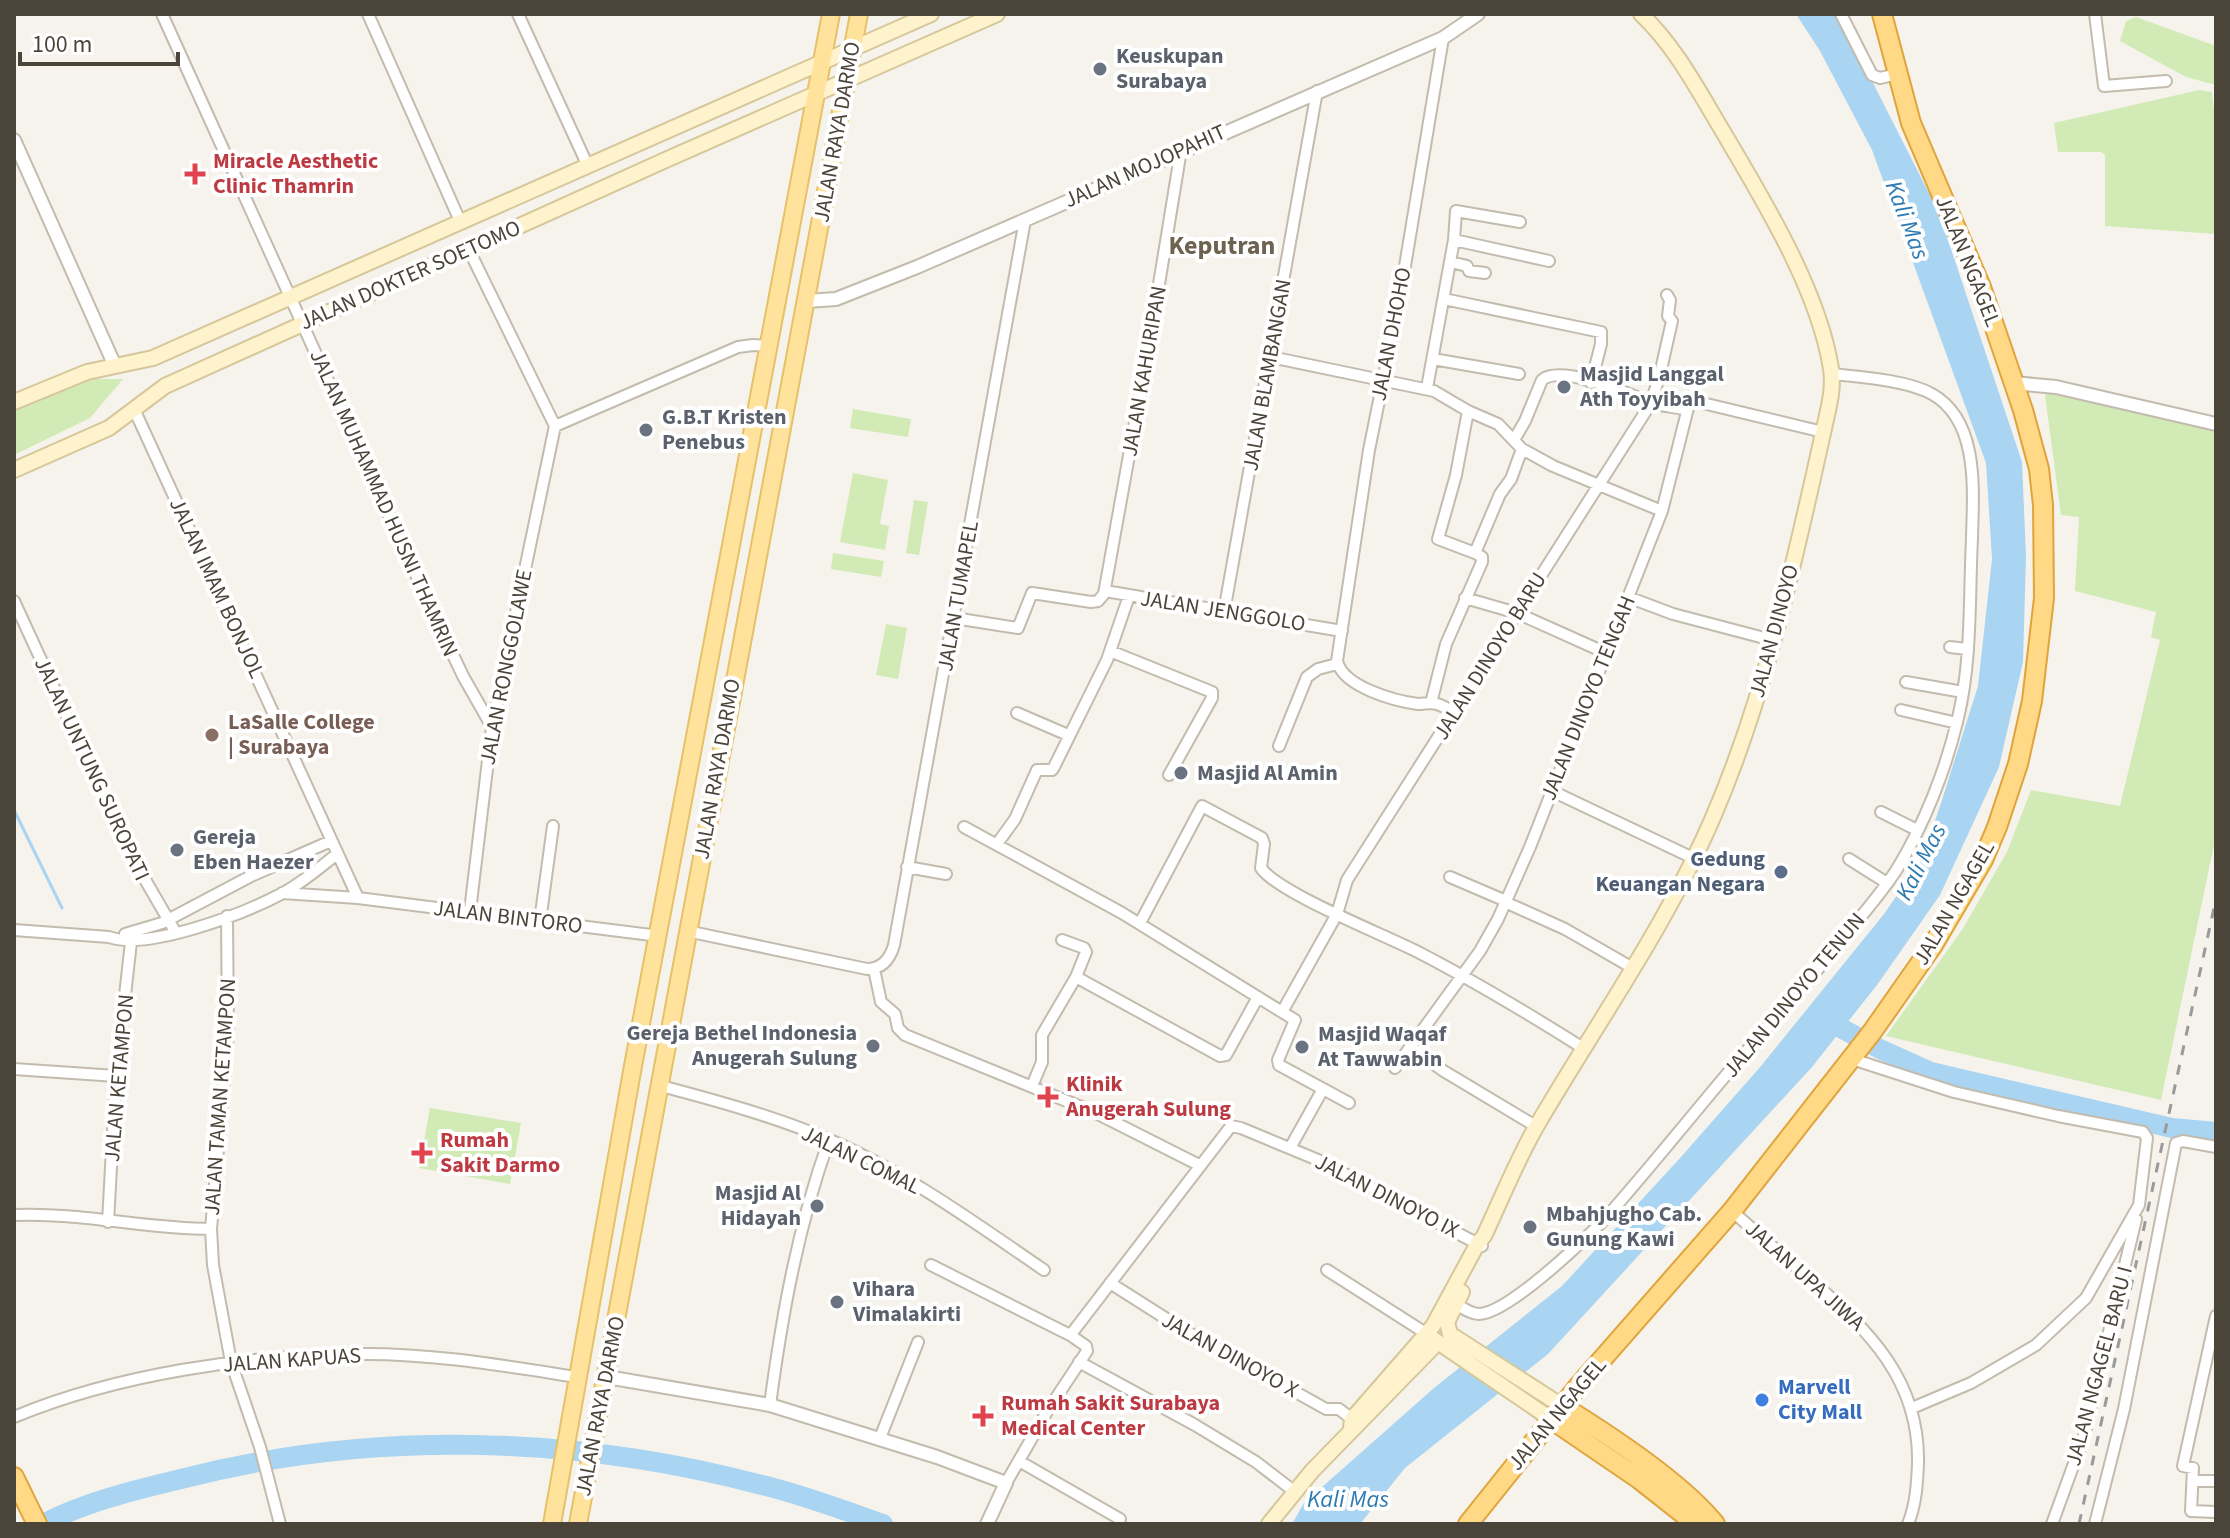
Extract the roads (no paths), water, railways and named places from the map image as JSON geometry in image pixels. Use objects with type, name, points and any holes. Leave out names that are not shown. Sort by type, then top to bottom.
[{"type":"highway","name":"JALAN NGAGEL","points":[[1468,1524],[1556,1412],[1732,1211],[1872,1032],[1933,945],[1983,860],[2009,795],[2022,748],[2038,657],[2044,551],[2039,469],[2014,383],[1965,247],[1911,123],[1882,14]]},
{"type":"highway","points":[[1556,1412],[1696,1524]]},
{"type":"highway","points":[[1556,1412],[1655,1471],[1698,1504],[1715,1524]]},
{"type":"highway","points":[[14,1477],[36,1523]]},
{"type":"main road","name":"JALAN RAYA DARMO","points":[[552,1524],[831,14]]},
{"type":"main road","name":"JALAN RAYA DARMO","points":[[578,1524],[859,14]]},
{"type":"main road","name":"JALAN DOKTER SOETOMO","points":[[14,402],[87,372],[153,358],[931,14]]},
{"type":"main road","name":"JALAN DOKTER SOETOMO","points":[[14,470],[109,428],[165,386],[997,14]]},
{"type":"main road","name":"JALAN DINOYO","points":[[1442,1341],[1450,1334],[1447,1325],[1519,1159],[1673,898],[1714,816],[1745,732],[1772,640],[1832,390],[1832,374],[1820,328],[1803,283],[1770,214],[1690,76],[1667,43],[1641,14]]},
{"type":"main road","points":[[714,641],[724,649],[740,646]]},
{"type":"main road","points":[[707,674],[718,664],[729,666],[734,676]]},
{"type":"main road","name":"JALAN DINOYO","points":[[1442,1341],[1438,1318],[1482,1242]]},
{"type":"main road","points":[[1269,1524],[1354,1424],[1442,1341],[1556,1412]]},
{"type":"street","name":"JALAN MUHAMMAD HUSNI THAMRIN","points":[[162,14],[456,662],[492,727]]},
{"type":"street","points":[[368,14],[460,221]]},
{"type":"street","points":[[518,14],[587,164]]},
{"type":"street","name":"JALAN MOJOPAHIT","points":[[807,301],[836,299],[1025,220],[1443,38],[1478,14]]},
{"type":"street","points":[[1841,14],[1872,75],[1880,78],[1898,74]]},
{"type":"street","points":[[2095,14],[2104,86],[2166,81]]},
{"type":"street","name":"JALAN DHOHO","points":[[1337,664],[1369,450],[1399,302],[1443,38]]},
{"type":"street","name":"JALAN BLAMBANGAN","points":[[1224,612],[1317,91]]},
{"type":"street","points":[[14,140],[115,366]]},
{"type":"street","name":"JALAN KAHURIPAN","points":[[1105,591],[1181,150]]},
{"type":"street","points":[[1427,388],[1451,262],[1456,211],[1520,222]]},
{"type":"street","name":"JALAN TUMAPEL","points":[[877,968],[889,957],[894,945],[1025,220]]},
{"type":"street","points":[[1454,240],[1549,261]]},
{"type":"street","points":[[468,248],[555,426],[738,347],[768,346]]},
{"type":"street","points":[[1451,262],[1467,266],[1469,271],[1485,273]]},
{"type":"street","name":"JALAN DINOYO BARU","points":[[1282,1012],[1337,914],[1347,880],[1651,403],[1672,321],[1668,316],[1670,300],[1667,295]]},
{"type":"street","points":[[1444,299],[1601,332],[1591,383]]},
{"type":"street","points":[[1271,357],[1427,388],[1498,424],[1518,444],[1553,466],[1662,511]]},
{"type":"street","points":[[1433,359],[1519,374]]},
{"type":"street","points":[[1475,553],[1500,494],[1509,484],[1525,421],[1543,377],[1559,373],[1629,392],[1651,403],[1687,410],[1690,400],[1695,400],[1823,432]]},
{"type":"street","name":"JALAN DINOYO TENUN","points":[[1456,1304],[1479,1314],[1499,1308],[1595,1230],[1806,986],[1887,883],[1917,830],[1957,723],[1963,692],[1973,482],[1969,453],[1948,406],[1920,389],[1832,374]]},
{"type":"street","points":[[2014,383],[2065,389],[2216,424]]},
{"type":"street","name":"JALAN IMAM BONJOL","points":[[134,409],[358,898]]},
{"type":"street","name":"JALAN DINOYO TENGAH","points":[[1395,1068],[1487,940],[1506,901],[1662,511],[1687,410]]},
{"type":"street","points":[[1431,703],[1446,644],[1482,562],[1482,557],[1475,553],[1438,539],[1456,475],[1468,411]]},
{"type":"street","name":"JALAN RONGGOLAWE","points":[[470,911],[492,727],[555,426]]},
{"type":"street","points":[[954,618],[1018,628],[1032,593],[1093,602],[1098,601],[1105,591]]},
{"type":"street","name":"JALAN JENGGOLO","points":[[1105,591],[1342,631]]},
{"type":"street","points":[[997,844],[1015,819],[1037,770],[1052,770],[1087,704],[1129,596]]},
{"type":"street","points":[[1628,597],[1673,614],[1772,640]]},
{"type":"street","points":[[1465,598],[1517,613],[1606,653]]},
{"type":"street","name":"JALAN UNTUNG SUROPATI","points":[[14,601],[82,752],[147,883],[176,933]]},
{"type":"street","points":[[1950,647],[1967,649]]},
{"type":"street","points":[[1110,651],[1212,692],[1212,698],[1169,775]]},
{"type":"street","points":[[1279,746],[1307,677],[1318,669],[1337,664],[1345,675],[1375,694],[1419,704],[1431,703],[1455,712]]},
{"type":"street","points":[[1906,682],[1963,692]]},
{"type":"street","points":[[1901,710],[1957,723]]},
{"type":"street","points":[[1017,713],[1068,735]]},
{"type":"street","points":[[1552,791],[1693,858]]},
{"type":"street","points":[[1140,923],[1199,808],[1204,807],[1262,838],[1261,868],[1295,893],[1462,975],[1583,1048]]},
{"type":"street","points":[[1881,812],[1917,830]]},
{"type":"street","points":[[540,921],[553,826]]},
{"type":"street","points":[[964,827],[1140,923],[1295,1020],[1278,1060],[1279,1065],[1349,1103]]},
{"type":"street","points":[[132,937],[251,876],[331,841]]},
{"type":"street","points":[[14,930],[109,937],[176,933],[282,893],[337,854]]},
{"type":"street","points":[[1849,859],[1887,883]]},
{"type":"street","points":[[907,867],[946,874]]},
{"type":"street","points":[[1450,877],[1565,929],[1631,967]]},
{"type":"street","name":"JALAN BINTORO","points":[[282,893],[358,898],[659,936]]},
{"type":"street","name":"JALAN TAMAN KETAMPON","points":[[227,916],[228,1034],[211,1229],[213,1265],[231,1362],[260,1447],[280,1524]]},
{"type":"street","points":[[687,931],[877,968],[881,1002],[895,1014],[898,1028],[905,1035],[1096,1113],[1199,1165],[1072,1336]]},
{"type":"street","name":"JALAN KETAMPON","points":[[108,1222],[116,1076],[132,937]]},
{"type":"street","points":[[1032,1086],[1041,1066],[1042,1035],[1076,977],[1086,950],[1062,940]]},
{"type":"street","points":[[1076,977],[1220,1056],[1226,1055],[1254,995]]},
{"type":"street","points":[[1411,1047],[1442,1070],[1537,1127]]},
{"type":"street","name":"JALAN NGAGEL BARU I","points":[[1854,1055],[1954,1092],[2146,1134],[2139,1205],[2084,1436],[2052,1524]]},
{"type":"street","points":[[14,1069],[116,1076]]},
{"type":"street","name":"JALAN COMAL","points":[[661,1086],[770,1118],[829,1140],[899,1175],[1044,1270]]},
{"type":"street","points":[[1290,1148],[1323,1089]]},
{"type":"street","name":"JALAN DINOYO IX","points":[[1199,1165],[1231,1126],[1241,1128],[1290,1148],[1482,1242]]},
{"type":"street","points":[[770,1405],[781,1325],[801,1227],[829,1140]]},
{"type":"street","points":[[2095,1524],[2113,1460],[2176,1143],[2183,1141],[2216,1147]]},
{"type":"street","points":[[1912,1408],[1971,1383],[2036,1345],[2052,1332],[2091,1293],[2139,1205]]},
{"type":"street","name":"JALAN UPA JIWA","points":[[1732,1211],[1868,1333],[1890,1363],[1912,1408],[1917,1430],[1916,1501],[1908,1524]]},
{"type":"street","points":[[14,1215],[64,1216],[163,1228],[211,1229]]},
{"type":"street","points":[[931,1265],[1086,1346],[1087,1351],[1006,1483],[987,1524]]},
{"type":"street","points":[[1327,1270],[1442,1341]]},
{"type":"street","name":"JALAN DINOYO X","points":[[1110,1283],[1184,1330],[1326,1409],[1339,1409],[1354,1424]]},
{"type":"street","points":[[2216,1316],[2202,1370],[2184,1467],[2193,1468],[2191,1511],[2216,1512]]},
{"type":"street","points":[[880,1438],[918,1342]]},
{"type":"street","name":"JALAN KAPUAS","points":[[14,1417],[42,1405],[108,1388],[191,1368],[231,1362],[361,1354],[437,1359],[577,1377]]},
{"type":"street","points":[[1079,1362],[1185,1419],[1256,1462],[1295,1492]]},
{"type":"street","points":[[607,1377],[770,1405],[880,1438],[1006,1483]]},
{"type":"street","points":[[1019,1461],[1120,1519]]},
{"type":"street","points":[[2193,1481],[2216,1481]]},
{"type":"water","name":"Kali Mas","points":[[1796,14],[1838,14],[1939,213],[2022,462],[2026,556],[2023,662],[1999,767],[1940,895],[1877,985],[1812,1067],[1548,1354],[1405,1468],[1360,1524],[1292,1524],[1304,1503],[1434,1388],[1562,1286],[1681,1157],[1761,1066],[1884,914],[1922,859],[1942,800],[1978,686],[1992,559],[1986,463],[1872,150],[1820,51]]},
{"type":"waterway","points":[[14,810],[62,908]]},
{"type":"waterway","points":[[1820,1017],[1931,1072],[2172,1128],[2216,1132]]},
{"type":"waterway","points":[[43,1524],[110,1497],[252,1463],[325,1452],[398,1446],[471,1445],[545,1448],[690,1468],[793,1493],[883,1524]]},
{"type":"railway","points":[[2079,1524],[2216,899]]},
{"type":"place","name":"Keuskupan Surabaya","points":[[1100,69]]},
{"type":"place","name":"Miracle Aesthetic Clinic Thamrin","points":[[195,174]]},
{"type":"place","name":"Masjid Langgal Ath Toyyibah","points":[[1564,387]]},
{"type":"place","name":"G.B.T Kristen Penebus","points":[[646,430]]},
{"type":"place","name":"LaSalle College | Surabaya","points":[[212,735]]},
{"type":"place","name":"Masjid Al Amin","points":[[1181,773]]},
{"type":"place","name":"Gereja Eben Haezer","points":[[177,850]]},
{"type":"place","name":"Gedung Keuangan Negara","points":[[1781,872]]},
{"type":"place","name":"Gereja Bethel Indonesia Anugerah Sulung","points":[[873,1046]]},
{"type":"place","name":"Masjid Waqaf At Tawwabin","points":[[1302,1047]]},
{"type":"place","name":"Klinik Anugerah Sulung","points":[[1048,1097]]},
{"type":"place","name":"Rumah Sakit Darmo","points":[[422,1153]]},
{"type":"place","name":"Masjid Al Hidayah","points":[[817,1206]]},
{"type":"place","name":"Mbahjugho Cab. Gunung Kawi","points":[[1530,1227]]},
{"type":"place","name":"Vihara Vimalakirti","points":[[837,1302]]},
{"type":"place","name":"Marvell City Mall","points":[[1762,1400]]},
{"type":"place","name":"Rumah Sakit Surabaya Medical Center","points":[[983,1416]]},
{"type":"district","name":"Keputran","points":[[1222,245]]}]
